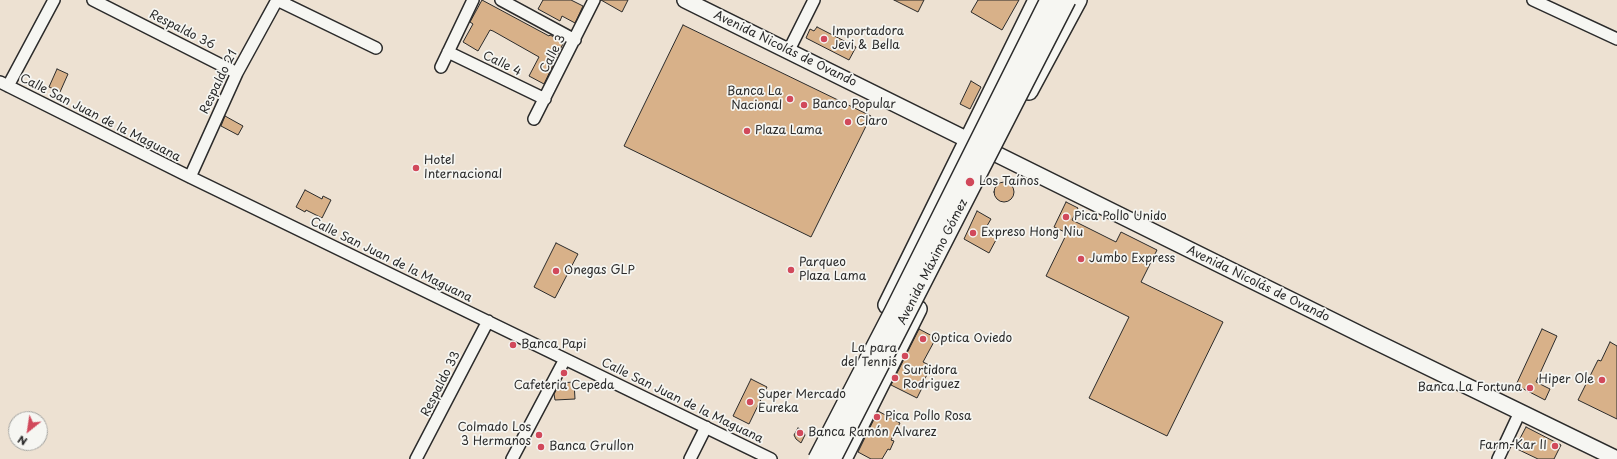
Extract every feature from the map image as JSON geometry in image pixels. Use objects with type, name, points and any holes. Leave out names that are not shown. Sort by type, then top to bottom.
[{"type":"main road","points":[[811,459],[1038,0]]},
{"type":"main road","name":"Avenida Máximo Gómez","points":[[817,459],[1049,0]]},
{"type":"main road","name":"Avenida Máximo Gómez","points":[[832,459],[1067,0]]},
{"type":"main road","points":[[843,459],[995,154],[1078,0]]},
{"type":"street","points":[[4,84],[54,0]]},
{"type":"street","name":"Respaldo 36","points":[[93,0],[237,73]]},
{"type":"street","points":[[277,0],[376,48]]},
{"type":"street","name":"Respaldo 21","points":[[190,177],[237,73],[277,0]]},
{"type":"street","points":[[441,67],[473,0]]},
{"type":"street","points":[[501,0],[575,40]]},
{"type":"street","name":"Calle 3","points":[[534,119],[594,0]]},
{"type":"street","name":"Avenida Nicolás de Ovando","points":[[685,0],[1617,459]]},
{"type":"street","points":[[789,50],[814,0]]},
{"type":"street","points":[[1533,0],[1617,39]]},
{"type":"street","name":"Calle 4","points":[[448,52],[545,99]]},
{"type":"street","name":"Calle San Juan de la Maguana","points":[[4,84],[190,177],[772,459]]},
{"type":"street","name":"Respaldo 33","points":[[418,458],[488,321]]},
{"type":"street","points":[[516,457],[565,358]]},
{"type":"street","points":[[1498,459],[1520,412]]},
{"type":"street","points":[[690,459],[706,427]]},
{"type":"building","points":[[482,0],[549,36],[550,35],[564,42],[544,84],[529,76],[539,57],[493,31],[490,30],[478,51],[463,42],[473,24],[470,22]]},
{"type":"building","points":[[543,0],[571,0],[583,6],[575,23],[562,16],[560,21],[538,9]]},
{"type":"building","points":[[601,0],[628,0],[622,12]]},
{"type":"building","points":[[894,0],[924,0],[918,12]]},
{"type":"building","points":[[978,0],[1019,0],[1002,30],[971,12]]},
{"type":"building","name":"Plaza Lama","points":[[683,25],[871,116],[811,237],[624,146]]},
{"type":"building","points":[[817,27],[856,47],[849,60],[806,38],[810,29],[814,31]]},
{"type":"building","points":[[57,69],[68,74],[60,92],[49,87]]},
{"type":"building","points":[[971,81],[981,87],[970,109],[960,104]]},
{"type":"building","points":[[225,116],[243,126],[238,135],[221,126]]},
{"type":"building","points":[[1004,182],[1011,185],[1014,192],[1011,199],[1004,202],[997,199],[994,192],[997,185]]},
{"type":"building","points":[[305,190],[322,199],[323,196],[331,200],[322,218],[296,207]]},
{"type":"building","points":[[1066,202],[1078,208],[1072,220],[1116,242],[1121,232],[1157,250],[1141,282],[1223,322],[1167,436],[1089,398],[1129,317],[1046,276],[1067,233],[1054,227]]},
{"type":"building","points":[[977,211],[991,219],[984,231],[997,238],[989,253],[964,239]]},
{"type":"building","name":"Onegas GLP","points":[[556,243],[578,254],[555,298],[534,287]]},
{"type":"building","points":[[919,329],[936,338],[923,362],[931,366],[917,398],[891,385]]},
{"type":"building","points":[[1542,329],[1557,336],[1536,382],[1550,389],[1545,400],[1516,385]]},
{"type":"building","name":"Hiper Ole","points":[[1610,342],[1617,346],[1617,419],[1578,400],[1598,360],[1601,361]]},
{"type":"building","name":"Super Mercado Eureka","points":[[751,379],[767,387],[749,424],[733,416]]},
{"type":"building","points":[[574,382],[575,399],[555,400],[554,394],[560,383]]},
{"type":"building","points":[[878,411],[900,423],[891,440],[894,441],[890,450],[888,449],[882,459],[871,459],[858,452]]},
{"type":"building","points":[[1526,427],[1561,445],[1554,459],[1538,459],[1515,448]]},
{"type":"building","name":"Banca Ramón Alvarez","points":[[798,428],[803,431],[805,435],[801,443],[794,435]]},
{"type":"place","name":"Importadora Jevi & Bella","points":[[824,39]]},
{"type":"place","name":"Banca La Nacional","points":[[790,99]]},
{"type":"place","name":"Banco Popular","points":[[804,105]]},
{"type":"place","name":"Claro","points":[[848,122]]},
{"type":"place","name":"Plaza Lama","points":[[747,131]]},
{"type":"place","name":"Hotel Internacional","points":[[416,168]]},
{"type":"place","name":"Los Taínos","points":[[970,182]]},
{"type":"place","name":"Pica Pollo Unido","points":[[1066,217]]},
{"type":"place","name":"Expreso Hong Niu","points":[[973,233]]},
{"type":"place","name":"Jumbo Express","points":[[1081,259]]},
{"type":"place","name":"Parqueo Plaza Lama","points":[[791,270]]},
{"type":"place","name":"Onegas GLP","points":[[556,271]]},
{"type":"place","name":"Optica Oviedo","points":[[923,339]]},
{"type":"place","name":"Banca Papi","points":[[513,345]]},
{"type":"place","name":"La para del Tennis","points":[[905,356]]},
{"type":"place","name":"Cafeteria Cepeda","points":[[564,373]]},
{"type":"place","name":"Surtidora Rodriguez","points":[[895,378]]},
{"type":"place","name":"Hiper Ole","points":[[1602,380]]},
{"type":"place","name":"Banca La Fortuna","points":[[1530,388]]},
{"type":"place","name":"Super Mercado Eureka","points":[[750,402]]},
{"type":"place","name":"Pica Pollo Rosa","points":[[877,417]]},
{"type":"place","name":"Banca Ramón Alvarez","points":[[800,433]]},
{"type":"place","name":"Colmado Los 3 Hermanos","points":[[539,435]]},
{"type":"place","name":"Farm-Kar II","points":[[1555,446]]},
{"type":"place","name":"Banca Grullon","points":[[541,447]]}]
